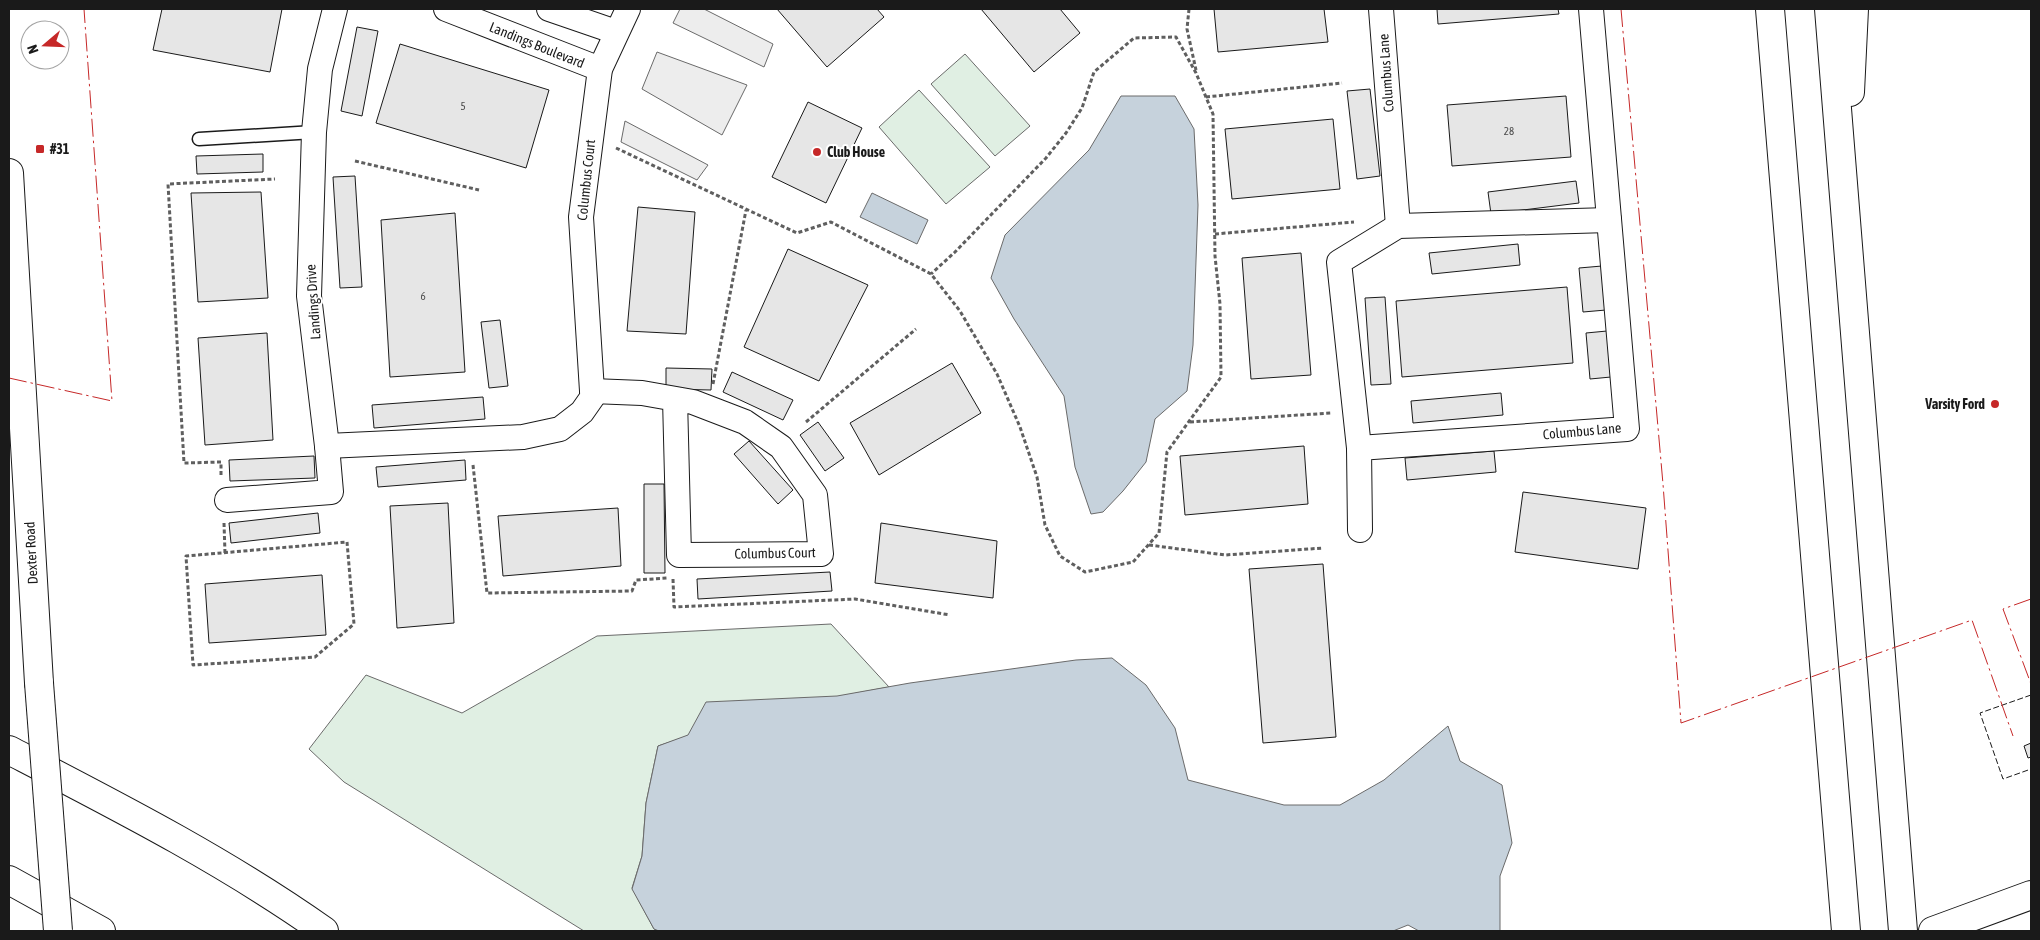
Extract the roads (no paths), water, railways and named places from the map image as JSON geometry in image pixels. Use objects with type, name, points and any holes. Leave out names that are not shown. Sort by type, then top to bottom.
[{"type":"main road","points":[[1770,9],[1846,931]]},
{"type":"main road","points":[[1829,9],[1903,931]]},
{"type":"main road","points":[[1844,214],[1854,9]]},
{"type":"main road","name":"Dexter Road","points":[[9,174],[39,683],[58,931]]},
{"type":"main road","points":[[9,750],[146,821],[272,895],[324,931]]},
{"type":"main road","points":[[9,880],[101,931]]},
{"type":"main road","points":[[1933,931],[2031,895]]},
{"type":"street","name":"Landings Drive","points":[[224,499],[331,492],[328,446],[309,296],[314,132],[320,69],[335,9]]},
{"type":"street","name":"Landings Boulevard","points":[[446,9],[600,69]]},
{"type":"street","points":[[549,9],[616,32]]},
{"type":"street","name":"Columbus Court","points":[[328,446],[523,437],[560,429],[582,412],[596,392],[592,391],[581,218],[600,69],[628,9]]},
{"type":"street","name":"Columbus Lane","points":[[1381,9],[1398,226]]},
{"type":"street","name":"Columbus Lane","points":[[1359,448],[1627,430],[1591,9]]},
{"type":"street","points":[[1360,530],[1359,448],[1338,262],[1398,226],[1608,220]]},
{"type":"street","name":"Columbus Court","points":[[592,391],[642,393],[693,402],[745,422],[782,447],[815,495],[822,554],[679,555],[674,399]]},
{"type":"lane","points":[[199,139],[314,132]]},
{"type":"place","name":"#31","points":[[40,149]]},
{"type":"place","name":"Club House","points":[[817,152]]},
{"type":"place","name":"Varsity Ford","points":[[1995,404]]}]
